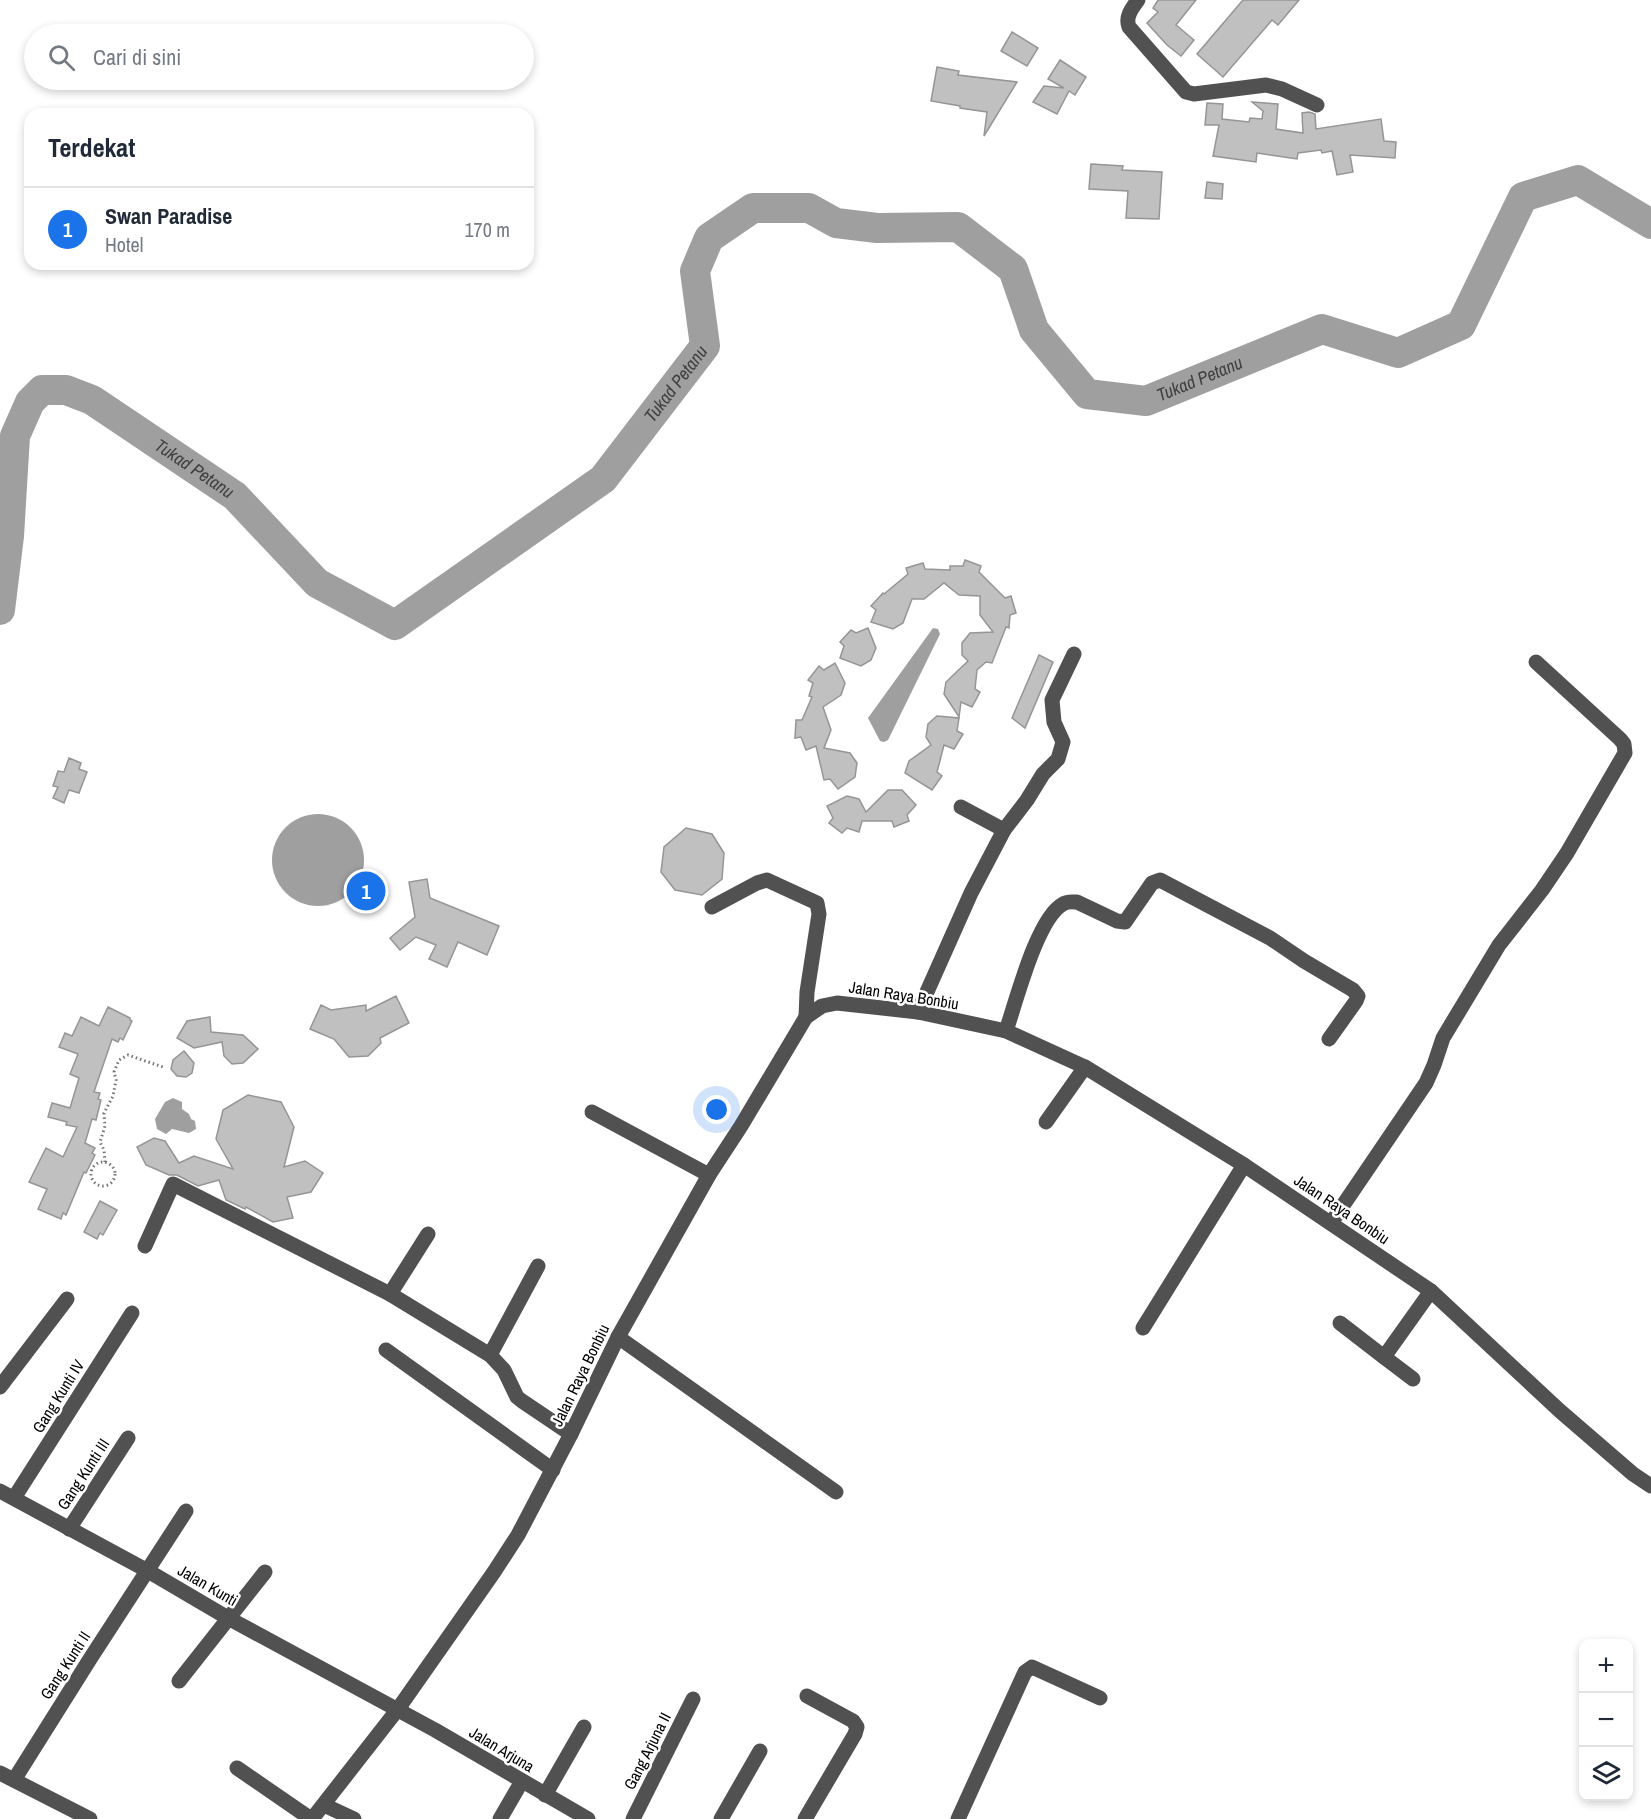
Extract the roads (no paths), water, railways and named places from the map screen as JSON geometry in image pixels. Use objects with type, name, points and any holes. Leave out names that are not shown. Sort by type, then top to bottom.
[{"type":"street","points":[[1134,6],[1127,19],[1129,27],[1186,92],[1191,94],[1266,85],[1282,89],[1317,105]]},
{"type":"street","points":[[918,1012],[971,893],[1004,830],[1043,774],[1058,759],[1063,742],[1054,722],[1052,700],[1074,654]]},
{"type":"street","points":[[1331,1222],[1426,1083],[1443,1038],[1493,955],[1542,891],[1567,853],[1625,753],[1624,744],[1620,739],[1536,662]]},
{"type":"street","points":[[961,807],[1004,830]]},
{"type":"street","points":[[712,907],[767,879],[817,903],[819,914],[807,992],[806,1017]]},
{"type":"street","points":[[1006,1031],[1035,945],[1048,919],[1062,904],[1070,901],[1077,902],[1117,921],[1125,922],[1152,883],[1160,880],[1270,938],[1353,990],[1358,996],[1356,1002],[1329,1039]]},
{"type":"street","name":"Jalan Raya Bonbiu","points":[[311,1819],[398,1709],[518,1534],[553,1470],[618,1337],[709,1175],[806,1017],[822,1006],[837,1003],[918,1012],[1006,1031],[1085,1067],[1244,1165],[1431,1291],[1560,1411],[1633,1474],[1651,1486]]},
{"type":"street","points":[[1046,1122],[1085,1067]]},
{"type":"street","points":[[592,1112],[709,1175]]},
{"type":"street","points":[[1143,1328],[1244,1165]]},
{"type":"street","points":[[145,1246],[172,1184],[390,1294],[490,1355],[504,1370],[517,1397],[571,1434]]},
{"type":"street","points":[[390,1294],[428,1234]]},
{"type":"street","points":[[490,1355],[538,1266]]},
{"type":"street","points":[[1384,1357],[1431,1291]]},
{"type":"street","points":[[0,1387],[67,1299]]},
{"type":"street","name":"Gang Kunti IV","points":[[14,1498],[132,1313]]},
{"type":"street","points":[[1340,1323],[1413,1379]]},
{"type":"street","points":[[618,1337],[836,1491]]},
{"type":"street","points":[[386,1350],[553,1470]]},
{"type":"street","name":"Gang Kunti III","points":[[69,1529],[128,1438]]},
{"type":"street","name":"Jalan Kunti","points":[[0,1491],[148,1571],[228,1618],[398,1709]]},
{"type":"street","name":"Gang Kunti II","points":[[7,1777],[90,1659],[186,1511]]},
{"type":"street","points":[[179,1681],[265,1572]]},
{"type":"street","points":[[958,1819],[1025,1672],[1032,1667],[1100,1698]]},
{"type":"street","points":[[805,1819],[858,1727],[854,1721],[807,1696]]},
{"type":"street","name":"Gang Arjuna II","points":[[633,1819],[693,1700]]},
{"type":"street","name":"Jalan Arjuna","points":[[398,1709],[582,1818]]},
{"type":"street","points":[[545,1795],[584,1726]]},
{"type":"street","points":[[721,1819],[760,1751]]},
{"type":"street","points":[[237,1768],[311,1819]]},
{"type":"street","points":[[7,1777],[80,1817]]},
{"type":"street","points":[[500,1819],[522,1781]]},
{"type":"street","points":[[324,1805],[354,1819]]},
{"type":"waterway","name":"Tukad Petanu","points":[[0,610],[9,536],[15,436],[30,402],[42,390],[66,390],[92,400],[235,496],[317,583],[395,625],[603,479],[705,346],[695,271],[709,238],[753,208],[809,208],[836,223],[877,228],[958,227],[1013,269],[1034,330],[1087,394],[1146,401],[1322,329],[1398,353],[1461,325],[1523,197],[1578,180],[1651,224]]},
{"type":"place","name":"Swan Paradise","points":[[366,891]]}]
